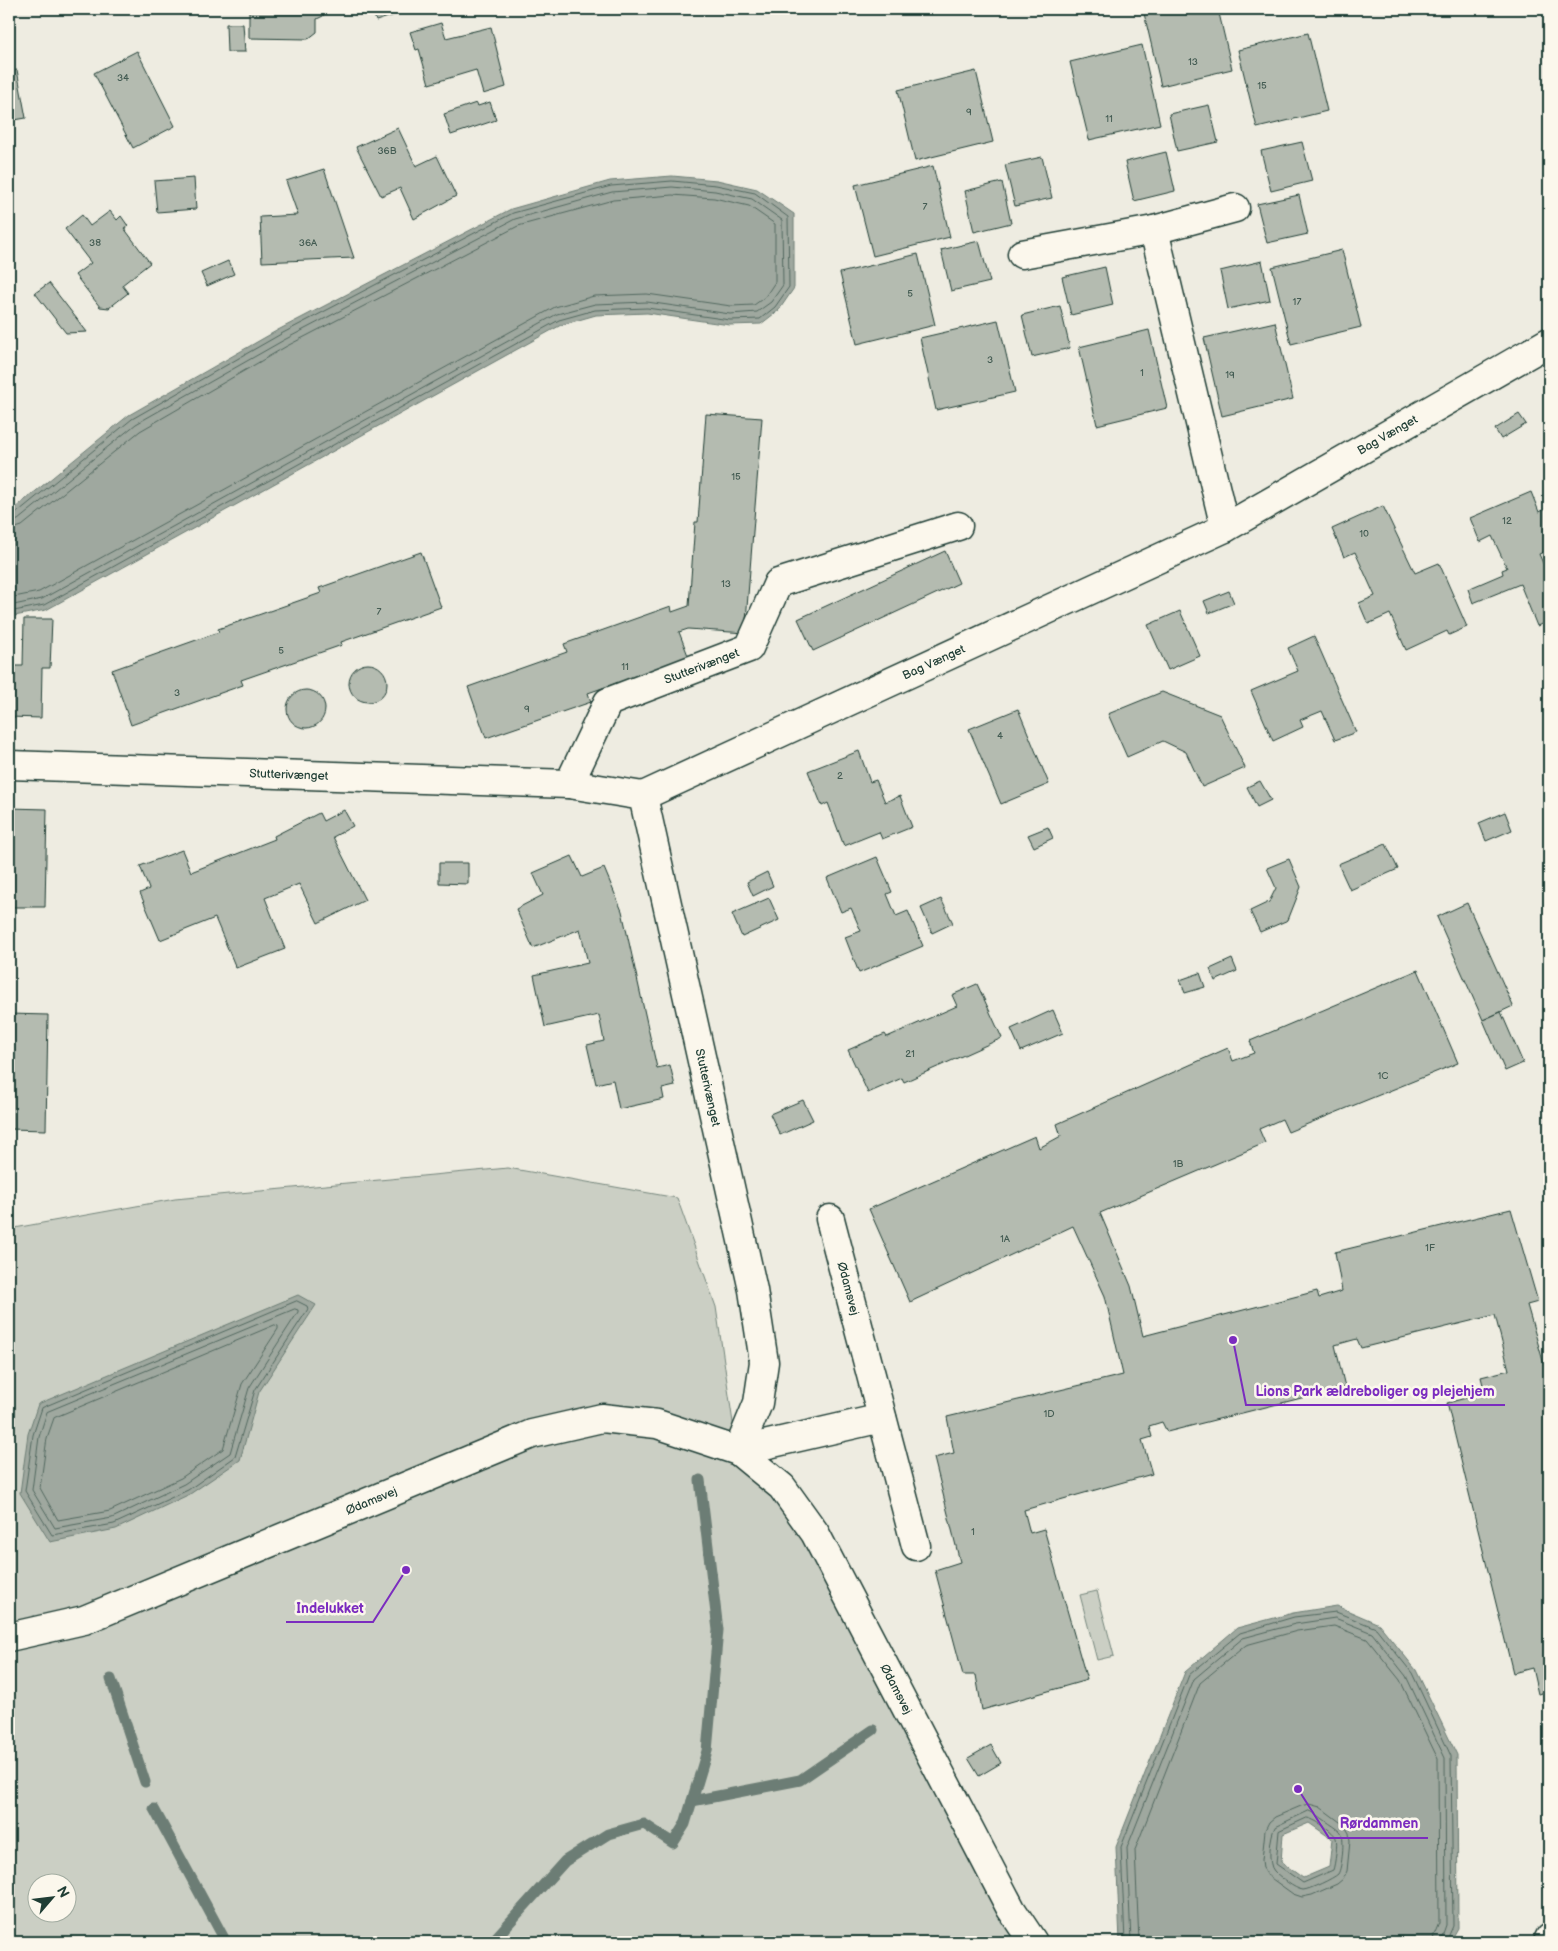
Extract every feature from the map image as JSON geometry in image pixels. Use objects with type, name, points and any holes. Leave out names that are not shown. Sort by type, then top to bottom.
[{"type":"street","points":[[1022,254],[1154,230],[1235,208]]},
{"type":"street","points":[[1154,230],[1224,528]]},
{"type":"street","name":"Bag Vænget","points":[[642,796],[1224,528],[1549,342]]},
{"type":"street","name":"Stutterivænget","points":[[569,784],[608,702],[749,648],[778,583],[958,526]]},
{"type":"street","name":"Stutterivænget","points":[[9,765],[569,784],[642,796],[753,1290],[764,1362],[758,1403],[738,1451]]},
{"type":"street","name":"Ødamsvej","points":[[830,1219],[916,1546]]},
{"type":"street","name":"Ødamsvej","points":[[9,1637],[84,1620],[532,1434],[602,1418],[658,1424],[738,1451],[782,1487],[815,1533],[1011,1909],[1033,1942]]},
{"type":"street","points":[[738,1451],[882,1418]]},
{"type":"street","points":[[1548,1942],[1549,1938]]},
{"type":"shaded area","points":[[508,1168],[677,1198],[716,1307],[737,1450],[782,1487],[1027,1942],[9,1942],[9,1229],[175,1199]]},
{"type":"shaded area","points":[[1097,1591],[1114,1656],[1097,1660],[1080,1595]]},
{"type":"water","points":[[672,176],[717,180],[757,189],[794,214],[794,288],[779,310],[761,324],[730,325],[647,313],[596,315],[561,325],[46,610],[9,617],[9,513],[129,415],[278,330],[511,209],[610,181]]},
{"type":"water","points":[[298,1295],[316,1305],[259,1392],[240,1460],[190,1494],[116,1529],[50,1542],[20,1493],[28,1434],[38,1404]]},
{"type":"water","points":[[1337,1606],[1379,1624],[1416,1670],[1457,1755],[1458,1928],[1450,1942],[1120,1942],[1116,1847],[1185,1672],[1237,1628],[1293,1613]],"holes":[[[1309,1823],[1332,1839],[1329,1867],[1303,1878],[1281,1862],[1283,1834]]]},
{"type":"building","points":[[249,9],[327,9],[323,16],[317,19],[317,32],[308,39],[249,38]]},
{"type":"building","points":[[372,9],[413,9],[376,21]]},
{"type":"building","points":[[1143,9],[1218,9],[1232,69],[1161,86]]},
{"type":"building","points":[[441,23],[446,38],[491,27],[506,87],[483,94],[476,70],[429,84],[419,49],[416,50],[410,32]]},
{"type":"building","points":[[226,24],[243,24],[245,52],[227,52]]},
{"type":"building","points":[[1308,33],[1327,111],[1257,128],[1238,50]]},
{"type":"building","points":[[1142,45],[1160,124],[1089,140],[1070,62]]},
{"type":"building","points":[[137,51],[175,126],[133,148],[94,73]]},
{"type":"building","points":[[17,70],[26,118],[9,121],[9,71]]},
{"type":"building","points":[[976,71],[993,142],[915,161],[898,90]]},
{"type":"building","points":[[490,102],[496,120],[451,135],[444,114],[476,103],[478,106]]},
{"type":"building","points":[[1209,105],[1218,142],[1177,151],[1169,114]]},
{"type":"building","points":[[398,128],[416,166],[437,156],[456,196],[414,219],[400,188],[381,196],[356,147]]},
{"type":"building","points":[[1302,142],[1312,181],[1271,191],[1261,151]]},
{"type":"building","points":[[1166,152],[1175,191],[1134,201],[1125,162]]},
{"type":"building","points":[[1042,157],[1052,198],[1015,206],[1005,165]]},
{"type":"building","points":[[933,166],[950,237],[873,256],[855,185]]},
{"type":"building","points":[[324,169],[354,258],[262,262],[260,217],[298,215],[286,181]]},
{"type":"building","points":[[194,178],[196,209],[157,212],[154,181]]},
{"type":"building","points":[[1002,182],[1011,223],[974,232],[965,191]]},
{"type":"building","points":[[1299,195],[1308,234],[1267,243],[1257,204]]},
{"type":"building","points":[[110,211],[117,220],[121,216],[128,226],[124,228],[150,263],[122,285],[128,293],[109,308],[100,307],[75,275],[91,263],[65,229],[82,215],[90,226]]},
{"type":"building","points":[[979,241],[990,282],[951,291],[941,250]]},
{"type":"building","points":[[1342,250],[1361,327],[1291,344],[1272,267]]},
{"type":"building","points":[[918,254],[935,325],[857,344],[840,273]]},
{"type":"building","points":[[228,261],[234,274],[207,286],[201,273]]},
{"type":"building","points":[[1262,261],[1270,300],[1228,309],[1220,271]]},
{"type":"building","points":[[1105,267],[1113,305],[1071,315],[1062,277]]},
{"type":"building","points":[[49,283],[87,332],[66,333],[35,293]]},
{"type":"building","points":[[1060,306],[1070,348],[1032,357],[1022,315]]},
{"type":"building","points":[[998,320],[1015,392],[936,410],[920,338]]},
{"type":"building","points":[[1275,322],[1293,399],[1222,416],[1204,338]]},
{"type":"building","points":[[1149,330],[1167,408],[1097,425],[1079,347]]},
{"type":"building","points":[[706,414],[762,418],[745,633],[688,629],[679,632],[689,658],[588,693],[591,702],[486,738],[468,687],[567,652],[564,644],[671,606],[672,612],[689,606],[695,522],[698,522]]},
{"type":"building","points":[[1519,414],[1526,424],[1501,439],[1495,429]]},
{"type":"building","points":[[1531,492],[1539,512],[1549,508],[1549,550],[1539,554],[1549,577],[1549,621],[1537,626],[1520,584],[1473,603],[1468,589],[1503,574],[1502,570],[1507,568],[1492,536],[1480,542],[1470,518]]},
{"type":"building","points":[[1383,506],[1415,573],[1439,563],[1467,627],[1449,635],[1447,631],[1406,650],[1390,614],[1368,624],[1359,603],[1375,596],[1355,552],[1344,557],[1332,529]]},
{"type":"building","points":[[945,551],[959,583],[813,651],[798,619]]},
{"type":"building","points":[[421,552],[441,607],[341,642],[342,645],[241,680],[243,685],[131,725],[112,670],[219,632],[218,629],[321,593],[319,588]]},
{"type":"building","points":[[1229,591],[1234,603],[1209,613],[1204,601]]},
{"type":"building","points":[[1180,611],[1200,656],[1168,670],[1148,625]]},
{"type":"building","points":[[24,619],[52,619],[50,668],[42,668],[41,718],[9,717],[9,666],[23,666]]},
{"type":"building","points":[[1314,636],[1356,732],[1335,740],[1322,711],[1300,720],[1303,727],[1273,741],[1251,691],[1298,671],[1288,648]]},
{"type":"building","points":[[368,664],[381,670],[387,683],[381,696],[368,702],[355,696],[349,683],[355,670]]},
{"type":"building","points":[[306,690],[319,696],[325,709],[319,722],[306,728],[293,722],[287,709],[293,696]]},
{"type":"building","points":[[1162,692],[1220,715],[1245,768],[1202,787],[1186,752],[1163,741],[1127,757],[1108,714]]},
{"type":"building","points":[[1018,709],[1049,784],[1001,804],[969,729]]},
{"type":"building","points":[[859,751],[870,782],[876,780],[885,802],[900,796],[912,827],[882,839],[879,832],[844,846],[828,803],[822,806],[808,771]]},
{"type":"building","points":[[1260,781],[1271,800],[1257,807],[1247,787]]},
{"type":"building","points":[[9,808],[47,809],[45,907],[9,907]]},
{"type":"building","points":[[344,810],[353,826],[333,837],[365,900],[318,923],[299,884],[265,898],[285,949],[236,968],[215,918],[160,940],[140,893],[149,889],[140,866],[182,850],[191,872],[275,839],[274,836],[319,813],[323,821]]},
{"type":"building","points":[[1505,812],[1512,830],[1486,841],[1479,823]]},
{"type":"building","points":[[1048,827],[1053,838],[1034,847],[1028,835]]},
{"type":"building","points":[[1386,844],[1398,869],[1350,890],[1338,864]]},
{"type":"building","points":[[572,856],[582,877],[604,868],[622,911],[657,1068],[670,1065],[675,1086],[662,1089],[664,1099],[619,1109],[613,1080],[596,1084],[587,1045],[604,1041],[599,1015],[545,1027],[534,975],[588,963],[580,929],[533,948],[516,909],[543,895],[533,873]]},
{"type":"building","points":[[877,857],[892,892],[887,894],[896,916],[908,911],[923,946],[859,973],[845,937],[861,931],[851,908],[841,912],[827,878]]},
{"type":"building","points":[[1289,859],[1301,887],[1288,920],[1260,932],[1250,911],[1269,902],[1276,888],[1267,868]]},
{"type":"building","points":[[439,863],[468,863],[468,884],[439,883]]},
{"type":"building","points":[[767,872],[773,886],[753,896],[747,882]]},
{"type":"building","points":[[769,898],[779,920],[742,937],[732,914]]},
{"type":"building","points":[[941,899],[953,923],[932,933],[921,908]]},
{"type":"building","points":[[1467,903],[1513,1006],[1483,1020],[1437,917]]},
{"type":"building","points":[[1232,959],[1237,971],[1215,981],[1210,969]]},
{"type":"building","points":[[1418,970],[1458,1063],[1288,1132],[1282,1119],[1259,1129],[1265,1143],[1100,1213],[1131,1286],[1143,1336],[1317,1291],[1319,1298],[1342,1291],[1335,1252],[1511,1209],[1538,1302],[1527,1305],[1547,1375],[1549,1375],[1549,1691],[1538,1694],[1532,1668],[1513,1673],[1447,1403],[1485,1393],[1481,1377],[1509,1370],[1495,1315],[1361,1348],[1357,1339],[1335,1345],[1345,1387],[1167,1432],[1162,1422],[1149,1426],[1152,1437],[1142,1440],[1152,1474],[1024,1510],[1030,1533],[1044,1529],[1087,1680],[982,1710],[976,1675],[963,1675],[935,1570],[960,1562],[934,1458],[954,1453],[947,1417],[1123,1375],[1105,1296],[1073,1226],[910,1302],[869,1209],[1035,1136],[1039,1148],[1061,1136],[1057,1124],[1228,1048],[1233,1061],[1254,1053],[1250,1041]]},
{"type":"building","points":[[1200,973],[1205,987],[1185,993],[1180,980]]},
{"type":"building","points":[[977,984],[1002,1038],[904,1082],[902,1078],[868,1093],[848,1050],[885,1034],[887,1037],[957,1006],[952,995]]},
{"type":"building","points":[[1053,1010],[1063,1033],[1021,1051],[1011,1029]]},
{"type":"building","points":[[1501,1012],[1523,1063],[1505,1071],[1483,1020]]},
{"type":"building","points":[[9,1014],[48,1015],[46,1130],[9,1129]]},
{"type":"building","points":[[803,1100],[813,1120],[780,1135],[770,1114]]},
{"type":"building","points":[[991,1745],[1001,1763],[979,1776],[968,1758]]},
{"type":"waterway","points":[[492,1942],[565,1861],[608,1834],[644,1824],[673,1843],[685,1824],[707,1751],[718,1630],[700,1480]]},
{"type":"waterway","points":[[111,1679],[145,1782]]},
{"type":"waterway","points":[[692,1801],[800,1780],[873,1730]]},
{"type":"waterway","points":[[154,1809],[226,1942]]},
{"type":"place","name":"Lions Park ældreboliger og plejehjem","points":[[1233,1340]]},
{"type":"place","name":"Indelukket","points":[[406,1570]]},
{"type":"place","name":"Rørdammen","points":[[1298,1789]]}]
